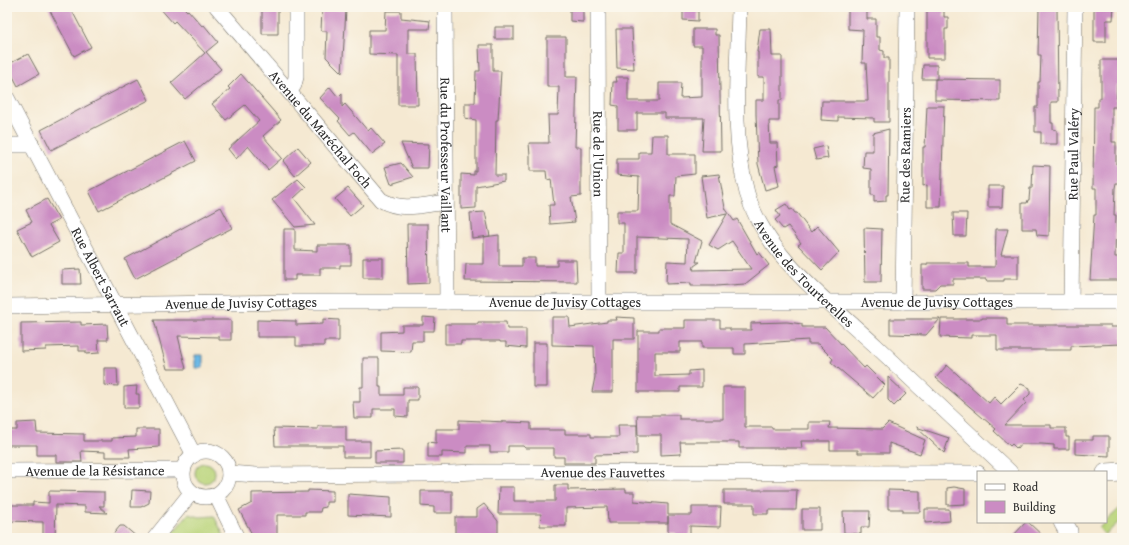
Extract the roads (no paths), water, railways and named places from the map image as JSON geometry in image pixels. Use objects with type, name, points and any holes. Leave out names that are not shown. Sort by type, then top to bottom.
[{"type":"street","name":"Avenue du Maréchal Foch","points":[[217,7],[290,91],[381,200],[392,206],[402,207],[446,202]]},
{"type":"street","points":[[290,91],[294,85],[296,77],[296,7]]},
{"type":"street","name":"Rue du Professeur Vaillant","points":[[445,7],[446,302]]},
{"type":"street","name":"Rue de l'Union","points":[[598,7],[598,302]]},
{"type":"street","name":"Avenue des Tourterelles","points":[[739,7],[738,136],[740,163],[748,195],[760,223],[774,246],[789,265],[1009,471]]},
{"type":"street","name":"Rue des Ramiers","points":[[903,302],[907,7]]},
{"type":"street","name":"Rue Paul Valéry","points":[[1071,302],[1075,7]]},
{"type":"street","name":"Rue Albert Sarraut","points":[[7,98],[194,455]]},
{"type":"street","points":[[7,145],[32,145]]},
{"type":"street","name":"Avenue de Juvisy Cottages","points":[[7,306],[114,303],[1122,302]]},
{"type":"street","points":[[208,451],[222,456],[229,473],[225,489],[216,495],[201,496],[191,493],[186,486],[183,470],[188,461],[194,455],[208,451]]},
{"type":"street","name":"Avenue de la Résistance","points":[[7,471],[183,470]]},
{"type":"street","name":"Avenue des Fauvettes","points":[[229,473],[279,475],[426,474],[476,472],[977,473]]},
{"type":"street","points":[[1107,473],[1122,472]]},
{"type":"street","points":[[155,538],[191,493]]},
{"type":"street","points":[[216,495],[237,538]]},
{"type":"street","points":[[1064,523],[1068,531],[1068,538]]},
{"type":"water","points":[[195,355],[203,355],[203,368],[195,368]]}]
